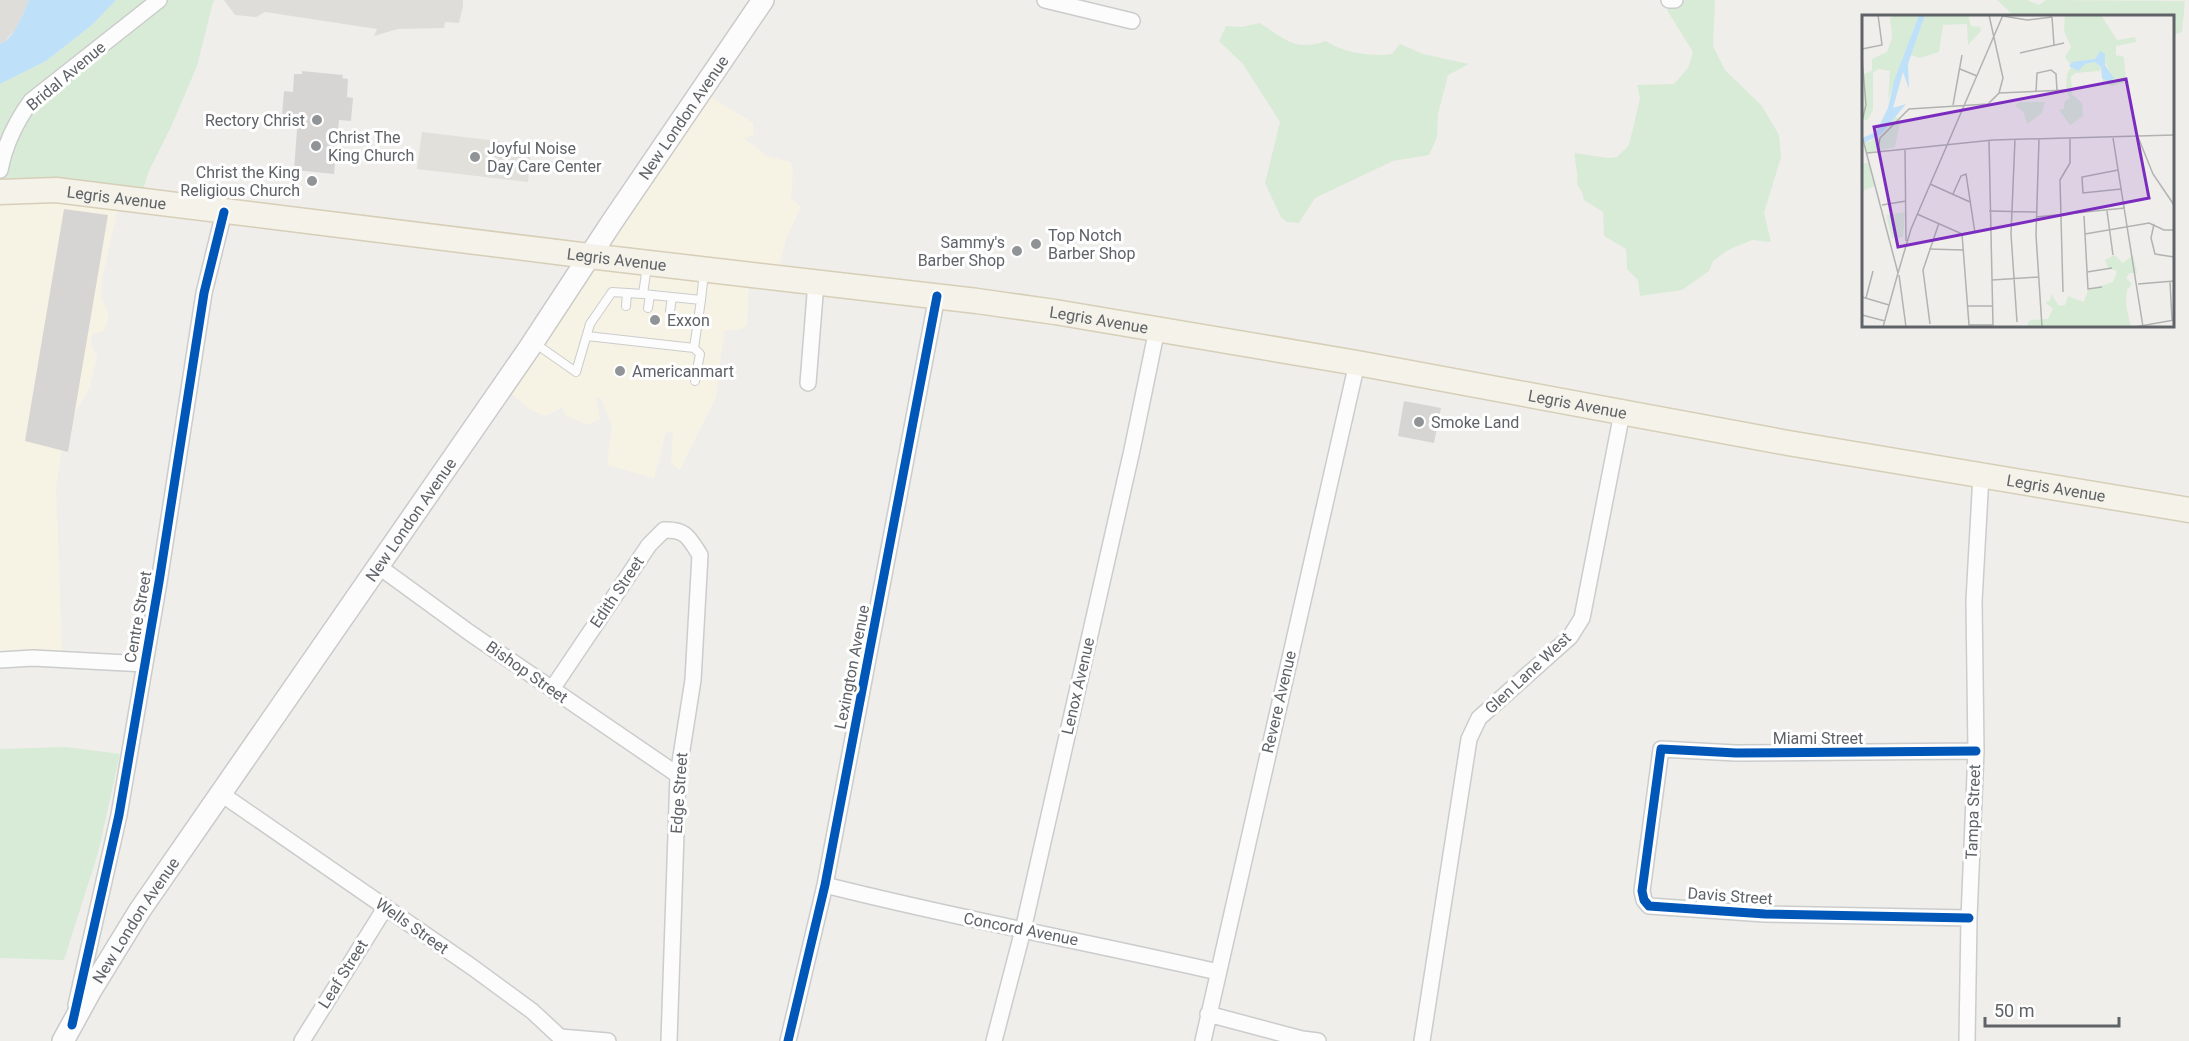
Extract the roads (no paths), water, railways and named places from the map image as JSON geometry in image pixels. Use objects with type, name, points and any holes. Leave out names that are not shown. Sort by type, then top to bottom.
[{"type":"main road","name":"New London Avenue","points":[[68,1033],[91,990],[140,910],[533,342],[763,0]]},
{"type":"main road","name":"Legris Avenue","points":[[0,192],[56,190],[1022,307],[1357,363],[1788,443],[2189,510]]},
{"type":"street","name":"Bridal Avenue","points":[[0,171],[17,120],[31,101],[159,0]]},
{"type":"street","points":[[1045,0],[1132,21]]},
{"type":"street","points":[[1669,0],[1675,0]]},
{"type":"street","name":"Centre Street","points":[[68,1033],[119,815],[204,292],[224,212]]},
{"type":"street","points":[[808,383],[816,282]]},
{"type":"street","name":"Lexington Avenue","points":[[788,1041],[825,885],[937,296]]},
{"type":"street","name":"Lenox Avenue","points":[[994,1041],[1023,930],[1130,459],[1157,329]]},
{"type":"street","name":"Revere Avenue","points":[[1203,1041],[1357,363]]},
{"type":"street","name":"Glen Lane West","points":[[1422,1041],[1469,739],[1479,718],[1570,637],[1582,618],[1622,413]]},
{"type":"street","name":"Tampa Street","points":[[1967,1041],[1969,918],[1976,751],[1974,601],[1981,475]]},
{"type":"street","name":"Edith Street","points":[[552,689],[649,545],[664,530],[676,529],[691,538],[695,547]]},
{"type":"street","name":"Edge Street","points":[[669,1041],[678,775],[693,680],[700,555],[695,547]]},
{"type":"street","name":"Bishop Street","points":[[378,566],[678,775]]},
{"type":"street","points":[[0,660],[33,658],[145,664]]},
{"type":"street","name":"Miami Street","points":[[1661,749],[1736,753],[1976,751]]},
{"type":"street","name":"Davis Street","points":[[1661,749],[1642,891],[1644,900],[1649,906],[1765,914],[1969,918]]},
{"type":"street","name":"Wells Street","points":[[220,793],[532,1011],[560,1039],[608,1041]]},
{"type":"street","name":"Concord Avenue","points":[[825,885],[915,908],[1113,947],[1218,972]]},
{"type":"street","name":"Leaf Street","points":[[302,1041],[386,908]]},
{"type":"street","points":[[1208,1014],[1302,1039],[1318,1041]]},
{"type":"lane","points":[[647,262],[648,308]]},
{"type":"lane","points":[[694,348],[705,268]]},
{"type":"lane","points":[[533,342],[576,372],[590,324],[612,292],[701,300]]},
{"type":"lane","points":[[626,306],[627,293]]},
{"type":"lane","points":[[670,311],[672,297]]},
{"type":"lane","points":[[622,340],[623,330]]},
{"type":"lane","points":[[644,342],[645,333]]},
{"type":"lane","points":[[666,345],[667,335]]},
{"type":"lane","points":[[587,336],[694,348],[700,354],[695,381]]},
{"type":"water","points":[[29,0],[116,0],[92,25],[46,61],[0,84],[0,44],[6,41],[14,31]]},
{"type":"place","name":"Rectory Christ","points":[[317,120]]},
{"type":"place","name":"Christ The King Church","points":[[316,146]]},
{"type":"place","name":"Joyful Noise Day Care Center","points":[[475,157]]},
{"type":"place","name":"Christ the King Religious Church","points":[[312,181]]},
{"type":"place","name":"Top Notch Barber Shop","points":[[1036,244]]},
{"type":"place","name":"Sammy's Barber Shop","points":[[1017,251]]},
{"type":"place","name":"Exxon","points":[[655,320]]},
{"type":"place","name":"Americanmart","points":[[620,371]]},
{"type":"place","name":"Smoke Land","points":[[1419,422]]}]
